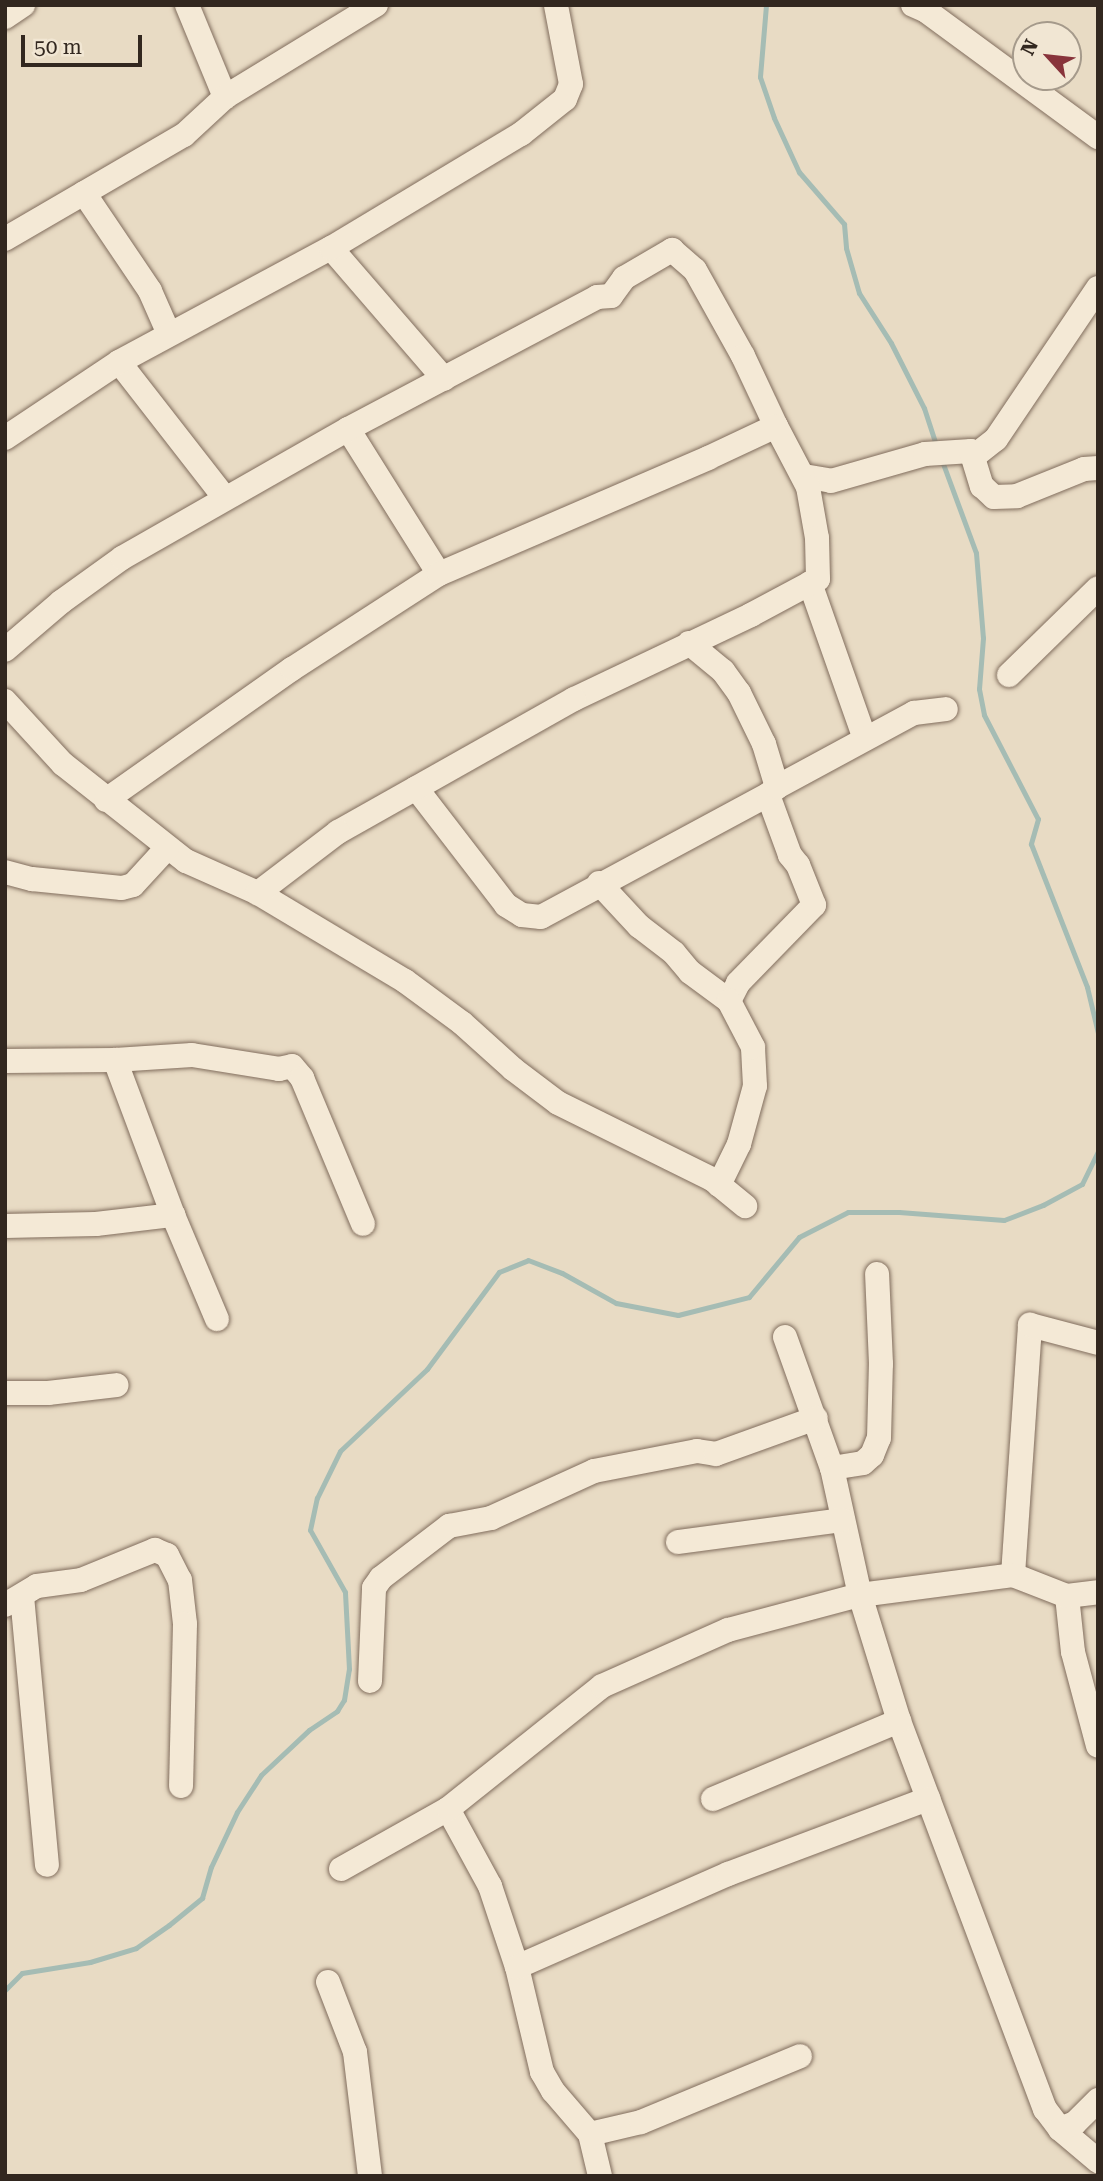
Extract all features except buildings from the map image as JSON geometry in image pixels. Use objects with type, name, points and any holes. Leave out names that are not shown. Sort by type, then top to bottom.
[{"type":"street","points":[[5,18],[23,5]]},
{"type":"street","points":[[187,5],[225,97]]},
{"type":"street","points":[[8,232],[84,193],[184,135],[225,97],[376,5]]},
{"type":"street","points":[[5,439],[119,362],[331,248],[522,134],[565,99],[571,84],[570,66],[556,5]]},
{"type":"street","points":[[913,5],[925,10],[1098,137]]},
{"type":"street","points":[[84,193],[150,291],[169,334]]},
{"type":"street","points":[[331,248],[444,379]]},
{"type":"street","points":[[5,650],[61,602],[122,558],[224,497],[348,429],[597,297],[611,296],[624,278],[672,250],[695,270],[743,356],[776,426],[804,476],[817,538],[818,579],[751,615],[574,699],[338,832],[258,893]]},
{"type":"street","points":[[973,457],[996,439],[1098,288]]},
{"type":"street","points":[[119,362],[224,497]]},
{"type":"street","points":[[106,800],[292,669],[439,574],[776,426]]},
{"type":"street","points":[[348,429],[439,574]]},
{"type":"street","points":[[804,476],[831,481],[925,454],[971,451],[982,485],[994,497],[1017,496],[1084,469],[1098,468]]},
{"type":"street","points":[[810,583],[865,739]]},
{"type":"street","points":[[1009,676],[1098,588]]},
{"type":"street","points":[[689,643],[723,671],[739,693],[764,744],[790,855],[798,865],[814,905],[738,983],[729,1001]]},
{"type":"street","points":[[5,701],[63,764],[167,848],[210,874],[258,893],[405,981],[462,1023],[513,1069],[558,1103],[719,1185],[745,1206]]},
{"type":"street","points":[[416,788],[506,905],[522,915],[541,917],[914,713],[946,709]]},
{"type":"street","points":[[5,872],[32,879],[122,888],[133,885],[167,848]]},
{"type":"street","points":[[599,883],[639,926],[674,953],[690,972],[729,1001],[753,1047],[755,1086],[739,1144],[719,1185]]},
{"type":"street","points":[[5,1061],[116,1060],[192,1055],[279,1069],[292,1066],[302,1078],[363,1224]]},
{"type":"street","points":[[116,1060],[173,1214],[217,1319]]},
{"type":"street","points":[[5,1226],[96,1224],[173,1214]]},
{"type":"street","points":[[832,1468],[863,1463],[872,1455],[879,1438],[881,1364],[877,1274]]},
{"type":"street","points":[[1013,1575],[1030,1325],[1098,1343]]},
{"type":"street","points":[[785,1337],[832,1468],[860,1595],[899,1721],[1045,2109],[1060,2129],[1098,2161]]},
{"type":"street","points":[[5,1393],[48,1393],[117,1385]]},
{"type":"street","points":[[370,1681],[374,1588],[381,1578],[450,1526],[491,1518],[594,1471],[697,1451],[716,1454],[816,1418]]},
{"type":"street","points":[[678,1542],[843,1520]]},
{"type":"street","points":[[47,1865],[14,1601],[37,1586],[81,1580],[155,1550],[167,1555],[180,1580],[185,1623],[181,1786]]},
{"type":"street","points":[[341,1869],[447,1809],[602,1686],[728,1630],[860,1595],[1013,1575],[1067,1596],[1098,1592]]},
{"type":"street","points":[[1067,1596],[1073,1652],[1098,1746]]},
{"type":"street","points":[[713,1799],[899,1721]]},
{"type":"street","points":[[517,1967],[727,1874],[928,1799]]},
{"type":"street","points":[[447,1809],[489,1886],[517,1967],[542,2072],[553,2091],[590,2134],[600,2176]]},
{"type":"street","points":[[328,1982],[355,2052],[370,2176]]},
{"type":"street","points":[[590,2134],[640,2122],[800,2056]]},
{"type":"street","points":[[1060,2129],[1075,2123],[1098,2099]]},
{"type":"waterway","points":[[766,5],[760,77],[774,118],[799,172],[844,224],[846,248],[859,293],[891,343],[924,408],[936,445]]},
{"type":"waterway","points":[[942,461],[976,553],[983,638],[979,689],[984,715],[1038,819],[1031,844],[1087,987],[1098,1033]]},
{"type":"waterway","points":[[5,1990],[22,1973],[90,1962],[136,1948],[202,1898],[211,1867],[237,1812],[261,1775],[309,1730],[337,1711],[344,1700],[349,1669],[345,1592],[310,1530],[317,1498],[340,1451],[427,1369],[499,1272],[528,1260],[562,1273],[616,1303],[678,1315],[749,1297],[799,1237],[848,1212],[899,1212],[1004,1220],[1043,1205],[1082,1184],[1098,1151]]}]
